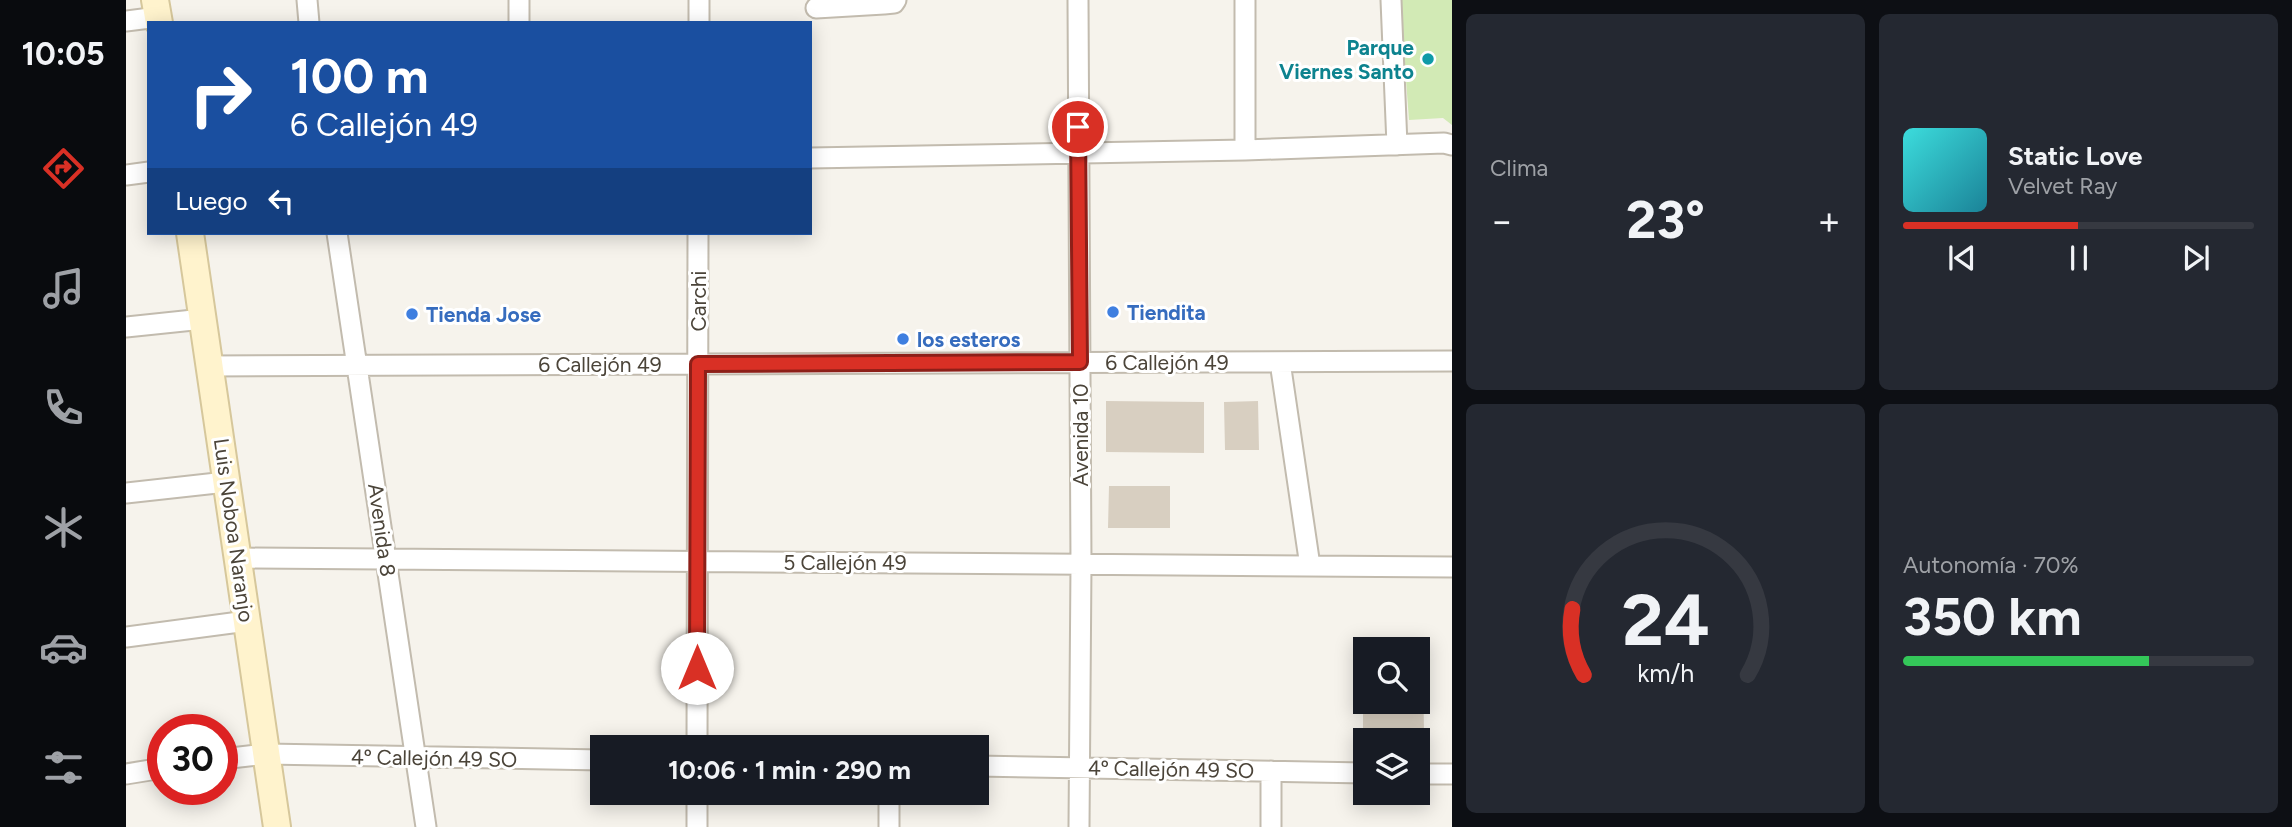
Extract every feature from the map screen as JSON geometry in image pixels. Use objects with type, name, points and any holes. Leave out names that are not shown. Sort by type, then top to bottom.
[{"type":"street","points":[[307,0],[309,21]]},
{"type":"street","points":[[519,0],[519,21]]},
{"type":"street","points":[[699,0],[699,21]]},
{"type":"street","points":[[816,8],[884,4],[894,3],[896,0]]},
{"type":"street","name":"Avenida 10","points":[[1078,0],[1081,564],[1079,827]]},
{"type":"street","points":[[1245,0],[1245,150]]},
{"type":"street","points":[[1391,0],[1398,145]]},
{"type":"street","points":[[126,21],[157,8]]},
{"type":"street","points":[[812,158],[1245,150],[1444,143],[1452,145]]},
{"type":"street","points":[[126,175],[147,172]]},
{"type":"street","name":"Luis Noboa Naranjo","points":[[190,235],[277,827]]},
{"type":"street","name":"Avenida 8","points":[[337,235],[426,827]]},
{"type":"street","name":"Carchi","points":[[696,735],[698,235]]},
{"type":"street","points":[[126,327],[203,319]]},
{"type":"street","name":"6 Callejón 49","points":[[209,366],[1452,361]]},
{"type":"street","points":[[1280,362],[1310,566]]},
{"type":"street","points":[[126,493],[226,482]]},
{"type":"street","name":"5 Callejón 49","points":[[238,558],[1452,567]]},
{"type":"street","points":[[126,637],[247,621]]},
{"type":"street","name":"4º Callejón 49 SO","points":[[238,757],[267,754],[590,760]]},
{"type":"street","name":"4º Callejón 49 SO","points":[[989,766],[1353,773]]},
{"type":"street","points":[[126,774],[147,771]]},
{"type":"street","points":[[1271,771],[1271,827]]},
{"type":"street","points":[[1430,774],[1452,774]]},
{"type":"street","points":[[697,805],[697,827]]},
{"type":"street","points":[[889,805],[889,827]]},
{"type":"green space","name":"Parque Viernes Santo","points":[[1400,0],[1452,0],[1452,125],[1443,118],[1409,120]]},
{"type":"building","points":[[1106,401],[1204,402],[1204,453],[1106,452]]},
{"type":"building","points":[[1258,401],[1259,450],[1225,450],[1224,402]]},
{"type":"building","points":[[1109,486],[1170,486],[1170,528],[1108,528]]},
{"type":"building","points":[[1363,714],[1424,714],[1424,728],[1363,728]]},
{"type":"place","name":"Parque Viernes Santo","points":[[1428,59]]},
{"type":"place","name":"Tiendita","points":[[1113,312]]},
{"type":"place","name":"Tienda Jose","points":[[412,314]]},
{"type":"place","name":"los esteros","points":[[903,339]]},
{"type":"route","points":[[697,668],[698,364],[1080,362],[1078,127]]}]
